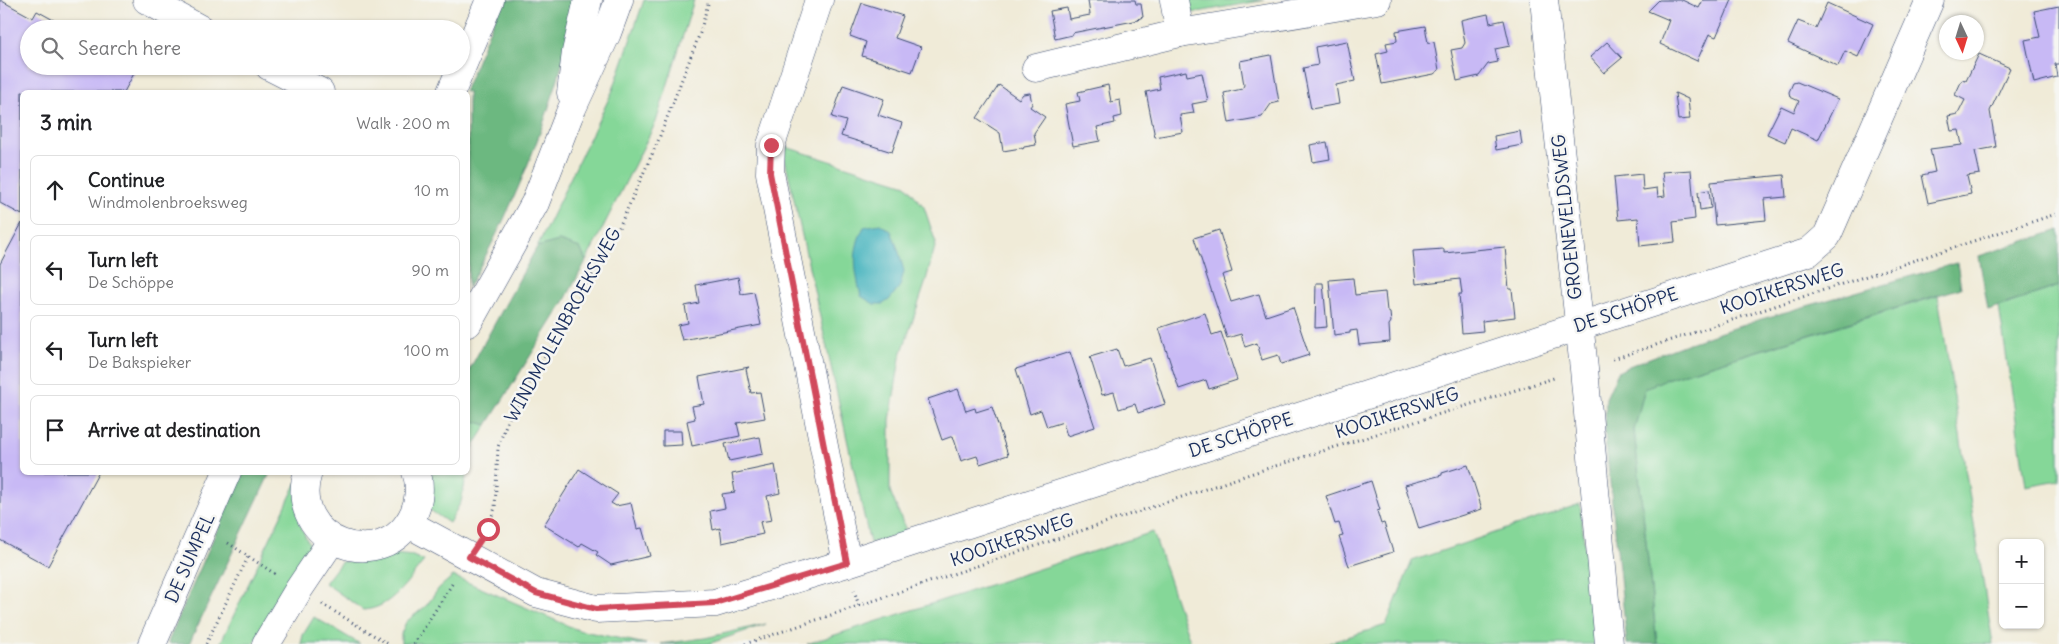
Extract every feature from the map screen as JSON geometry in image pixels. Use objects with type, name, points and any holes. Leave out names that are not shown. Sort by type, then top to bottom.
[{"type":"street","points":[[147,0],[184,20]]},
{"type":"street","points":[[470,47],[490,0]]},
{"type":"street","points":[[569,115],[576,52],[588,0]]},
{"type":"street","points":[[470,319],[534,203],[569,115],[607,33],[619,0]]},
{"type":"street","points":[[819,0],[771,145],[770,173],[847,563]]},
{"type":"street","points":[[1174,0],[1180,33]]},
{"type":"street","points":[[1036,68],[1180,33],[1378,0]]},
{"type":"street","name":"GROENEVELDSWEG","points":[[1544,0],[1584,368],[1609,644]]},
{"type":"street","name":"DE SCHÖPPE","points":[[409,524],[536,593],[596,609],[715,603],[847,563],[1809,252],[1827,236],[1930,0]]},
{"type":"street","points":[[287,75],[316,90]]},
{"type":"street","points":[[452,90],[458,75]]},
{"type":"street","name":"DE SUMPEL","points":[[152,644],[226,475]]},
{"type":"street","points":[[307,475],[305,483],[306,506],[314,524],[332,540],[353,548],[375,547],[395,539],[409,524],[418,504],[416,475]]},
{"type":"street","points":[[266,644],[332,540]]},
{"type":"path","name":"WINDMOLENBROEKSWEG","points":[[414,644],[488,529],[495,508],[498,447],[507,422],[616,234],[658,142],[700,33],[709,0]]},
{"type":"path","name":"KOOIKERSWEG","points":[[745,644],[1250,474],[1584,368],[2059,213]]},
{"type":"path","points":[[206,644],[248,557]]},
{"type":"green space","points":[[502,0],[578,0],[559,75],[534,148],[504,220],[470,284],[470,90],[465,90]]},
{"type":"green space","points":[[644,0],[694,0],[656,122],[586,261],[580,248],[559,241],[537,247],[613,90]]},
{"type":"green space","points":[[1190,0],[1265,0],[1192,13]]},
{"type":"green space","points":[[786,147],[906,185],[924,207],[936,243],[925,284],[900,358],[890,420],[890,491],[907,533],[870,543],[784,154]]},
{"type":"green space","points":[[2059,230],[2059,286],[1988,310],[1979,256]]},
{"type":"green space","points":[[559,241],[580,248],[586,261],[564,302],[487,425],[474,421],[470,417],[470,368],[537,247]]},
{"type":"green space","points":[[1957,263],[1961,288],[1666,379],[1645,388],[1634,430],[1657,644],[1627,644],[1605,435],[1606,398],[1618,372],[1686,344],[1751,322]]},
{"type":"green space","points":[[2059,286],[2059,480],[2026,486],[1999,307]]},
{"type":"green space","points":[[1938,296],[1993,644],[1657,644],[1634,430],[1645,388],[1666,379]]},
{"type":"green space","points":[[470,417],[474,421],[487,425],[472,449],[470,460]]},
{"type":"green space","points":[[241,475],[269,475],[189,644],[171,644],[168,642]]},
{"type":"green space","points":[[427,475],[467,475],[461,502],[449,523],[427,508]]},
{"type":"green space","points":[[297,482],[298,509],[301,525],[313,550],[253,644],[220,644]]},
{"type":"green space","points":[[1580,504],[1595,644],[1325,644],[1386,625],[1412,561]]},
{"type":"green space","points":[[1153,532],[1191,644],[807,644]]},
{"type":"green space","points":[[394,554],[413,556],[424,561],[405,585],[382,605],[363,610],[325,583],[341,562],[379,560]]},
{"type":"green space","points":[[453,576],[578,630],[646,644],[401,643],[401,634],[406,622],[427,605],[439,588]]},
{"type":"green space","points":[[314,617],[360,644],[301,644],[303,635]]},
{"type":"green space","points":[[766,624],[708,644],[661,644],[705,638]]},
{"type":"water","points":[[880,224],[891,231],[904,271],[900,286],[889,300],[883,304],[874,304],[861,296],[855,261],[857,244],[864,227]]},
{"type":"building","points":[[0,0],[33,18],[37,11],[54,20],[20,20],[20,75],[133,75],[125,90],[20,90],[20,214],[0,203]]},
{"type":"building","points":[[1088,0],[1135,0],[1136,4],[1141,4],[1143,17],[1139,20],[1072,33],[1072,35],[1055,39],[1050,11],[1067,8],[1069,19],[1090,15]]},
{"type":"building","points":[[1659,0],[1682,0],[1699,8],[1703,0],[1732,0],[1716,37],[1709,34],[1697,61],[1660,44],[1669,20],[1648,11]]},
{"type":"building","points":[[862,3],[903,16],[895,38],[921,47],[912,72],[862,56],[866,42],[850,36]]},
{"type":"building","points":[[1827,3],[1873,24],[1858,57],[1845,51],[1838,66],[1788,43],[1798,21],[1816,28]]},
{"type":"building","points":[[2059,6],[2059,64],[2055,64],[2057,77],[2034,83],[2025,40],[2040,37],[2034,11]]},
{"type":"building","points":[[1488,14],[1490,23],[1504,20],[1510,46],[1495,49],[1498,62],[1488,64],[1479,76],[1457,81],[1451,50],[1462,48],[1465,43],[1461,20]]},
{"type":"building","points":[[1425,26],[1428,43],[1434,42],[1439,70],[1434,74],[1382,84],[1376,54],[1388,51],[1386,43],[1397,41],[1396,31]]},
{"type":"building","points":[[1347,41],[1355,81],[1336,85],[1339,104],[1311,109],[1303,68],[1318,65],[1315,47]]},
{"type":"building","points":[[1607,42],[1622,58],[1604,73],[1590,57]]},
{"type":"building","points":[[1271,55],[1279,102],[1271,104],[1262,117],[1229,123],[1224,93],[1242,89],[1244,85],[1240,61]]},
{"type":"building","points":[[1984,56],[2010,68],[1990,111],[1996,147],[1975,151],[1980,174],[1967,176],[1971,194],[1928,203],[1922,175],[1935,172],[1930,149],[1962,145],[1959,130],[1951,131],[1948,116],[1958,114],[1965,100],[1955,95],[1962,80],[1966,81],[1976,60],[1984,60]]},
{"type":"building","points":[[1186,71],[1187,76],[1202,73],[1208,101],[1192,104],[1194,113],[1180,115],[1183,132],[1155,137],[1146,92],[1160,89],[1158,77]]},
{"type":"building","points":[[1797,82],[1838,99],[1818,140],[1791,128],[1785,142],[1767,134],[1781,106],[1794,112],[1799,101],[1790,97],[1789,92],[1793,83]]},
{"type":"building","points":[[843,85],[884,99],[878,115],[902,123],[892,152],[841,136],[846,121],[832,117]]},
{"type":"building","points":[[999,85],[1019,99],[1023,94],[1030,93],[1032,104],[1030,107],[1045,117],[1034,133],[1036,145],[1024,147],[1023,149],[1003,151],[1000,133],[977,118]]},
{"type":"building","points":[[1108,85],[1111,102],[1120,100],[1122,116],[1114,118],[1115,123],[1097,127],[1100,141],[1073,146],[1065,104],[1080,101],[1078,92]]},
{"type":"building","points":[[1675,93],[1688,99],[1690,119],[1678,120]]},
{"type":"building","points":[[1520,131],[1522,145],[1496,150],[1494,136]]},
{"type":"building","points":[[1327,142],[1330,159],[1313,162],[1310,145]]},
{"type":"building","points":[[1691,170],[1695,219],[1673,222],[1675,242],[1640,246],[1638,218],[1618,220],[1614,177],[1642,174],[1643,190],[1657,188],[1658,197],[1665,196],[1662,172]]},
{"type":"building","points":[[1784,175],[1786,197],[1764,199],[1766,220],[1715,225],[1711,182]]},
{"type":"building","points":[[1709,190],[1711,208],[1700,210],[1698,192]]},
{"type":"building","points":[[20,227],[20,475],[97,475],[48,566],[0,540],[0,264]]},
{"type":"building","points":[[1219,230],[1232,272],[1222,275],[1231,302],[1259,294],[1266,316],[1293,307],[1309,355],[1281,364],[1278,355],[1262,360],[1257,343],[1245,347],[1241,334],[1227,338],[1194,238]]},
{"type":"building","points":[[1505,247],[1509,289],[1512,289],[1515,317],[1482,321],[1483,331],[1462,333],[1459,294],[1462,294],[1460,279],[1416,284],[1413,251],[1444,249],[1444,253]]},
{"type":"building","points":[[738,277],[741,294],[754,292],[761,325],[682,340],[678,325],[688,323],[685,306],[699,303],[696,285]]},
{"type":"building","points":[[1353,278],[1355,295],[1385,292],[1387,311],[1390,313],[1391,322],[1389,325],[1390,342],[1359,345],[1357,330],[1334,335],[1329,280]]},
{"type":"building","points":[[1316,283],[1323,283],[1327,327],[1315,328]]},
{"type":"building","points":[[1205,313],[1212,335],[1221,332],[1237,380],[1209,389],[1206,380],[1179,389],[1159,328]]},
{"type":"building","points":[[1117,349],[1123,366],[1150,358],[1165,404],[1138,413],[1135,404],[1119,409],[1114,392],[1102,395],[1090,357]]},
{"type":"building","points":[[1070,352],[1095,427],[1067,436],[1063,422],[1047,427],[1041,410],[1030,414],[1016,369]]},
{"type":"building","points":[[749,367],[746,369],[751,393],[760,392],[765,418],[737,423],[740,436],[692,446],[687,421],[695,419],[692,406],[704,404],[699,377]]},
{"type":"building","points":[[958,389],[966,411],[975,408],[976,412],[992,407],[1008,455],[980,464],[977,456],[961,461],[953,436],[942,440],[928,399]]},
{"type":"building","points":[[663,431],[681,431],[682,445],[663,446]]},
{"type":"building","points":[[760,437],[763,454],[729,461],[725,444]]},
{"type":"building","points":[[775,465],[780,493],[767,496],[772,520],[760,522],[763,534],[722,543],[720,528],[713,530],[710,511],[725,508],[722,494],[735,492],[732,474]]},
{"type":"building","points":[[1468,465],[1482,509],[1419,529],[1405,485],[1442,475],[1442,473]]},
{"type":"building","points":[[579,469],[618,494],[611,503],[616,506],[631,503],[637,529],[642,528],[650,556],[611,565],[596,555],[598,552],[582,543],[579,547],[544,525]]},
{"type":"building","points":[[1371,481],[1380,510],[1377,511],[1381,524],[1384,523],[1393,552],[1349,566],[1339,537],[1343,536],[1339,523],[1335,524],[1326,496]]},
{"type":"route","points":[[488,529],[469,557],[536,593],[596,609],[649,608],[715,603],[847,563],[770,173],[771,145]]}]
